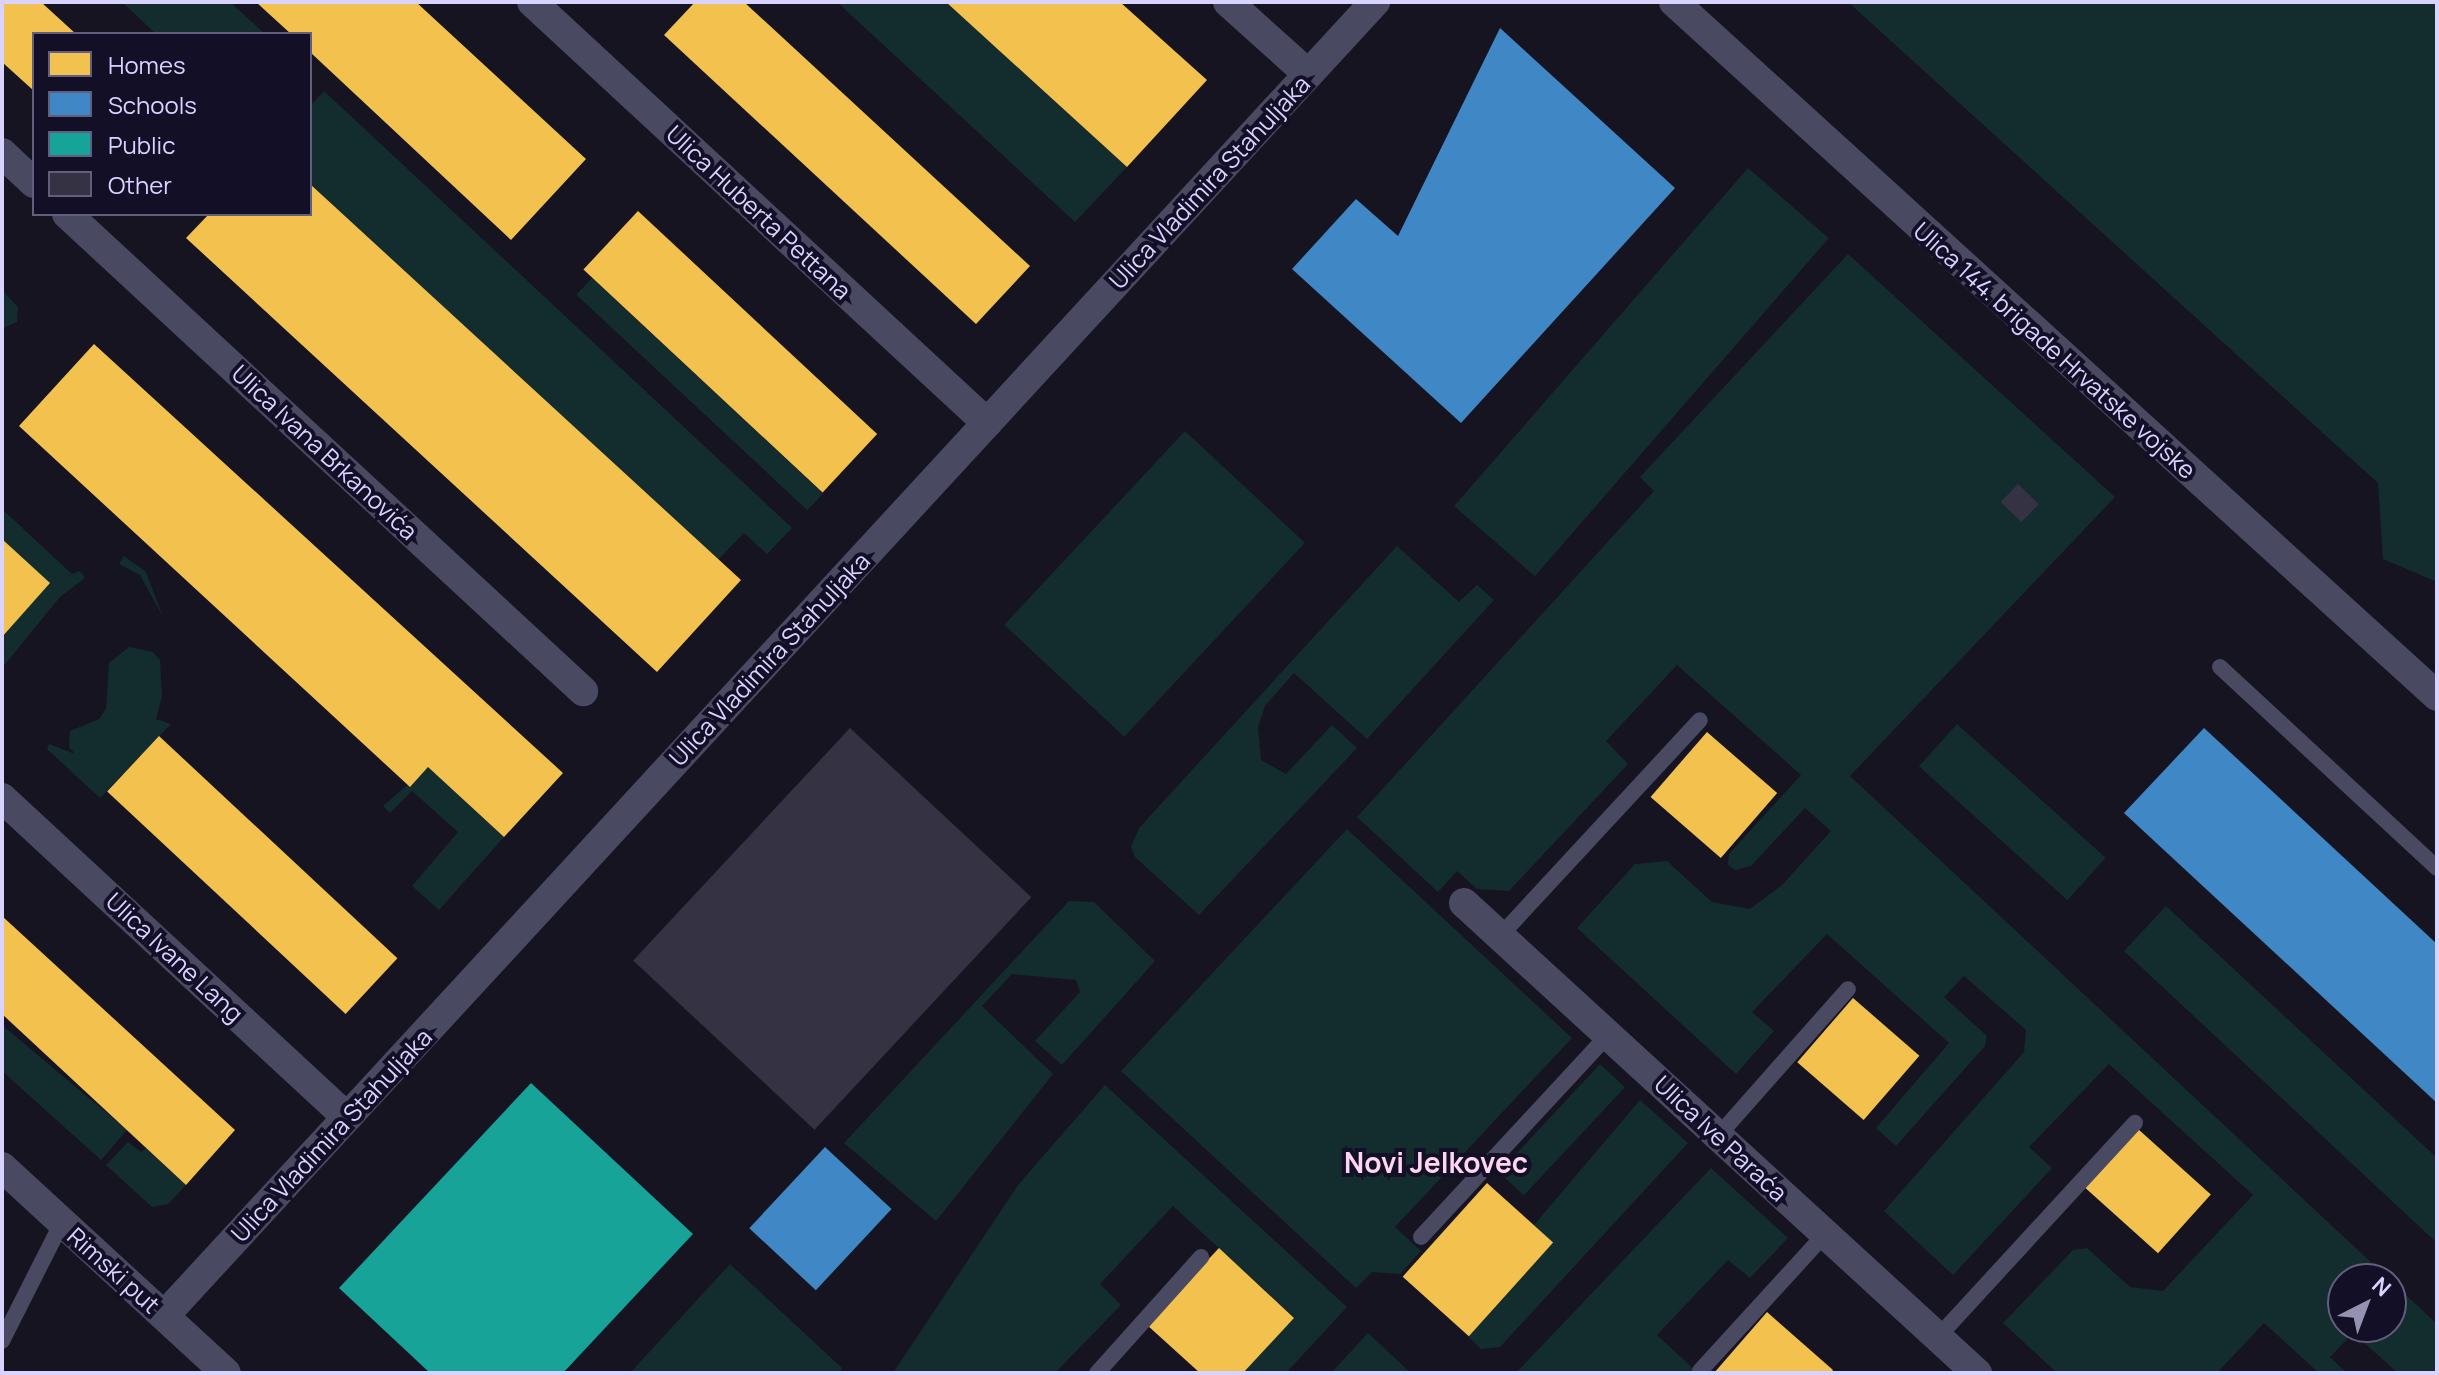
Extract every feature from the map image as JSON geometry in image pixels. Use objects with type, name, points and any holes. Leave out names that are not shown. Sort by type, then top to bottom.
[{"type":"street","name":"Ulica Huberta Pettana","points":[[532,2],[987,423]]},
{"type":"street","points":[[1228,2],[1308,74]]},
{"type":"street","name":"Ulica Vladimira Stahuljaka","points":[[165,1315],[1375,2]]},
{"type":"street","name":"Ulica 144. brigade Hrvatske vojske","points":[[1674,2],[2437,696]]},
{"type":"street","points":[[2,153],[32,181]]},
{"type":"street","name":"Ulica Ivana Brkanovića","points":[[69,216],[583,691]]},
{"type":"street","name":"Ulica Ivane Lang","points":[[2,798],[347,1117]]},
{"type":"street","name":"Ulica Ive Paraća","points":[[1464,903],[1977,1373]]},
{"type":"street","name":"Rimski put","points":[[2,1167],[226,1373]]},
{"type":"lane","points":[[2220,667],[2437,868]]},
{"type":"lane","points":[[1500,936],[1700,720]]},
{"type":"lane","points":[[1718,1136],[1848,989]]},
{"type":"lane","points":[[1421,1237],[1608,1035]]},
{"type":"lane","points":[[1938,1337],[2135,1123]]},
{"type":"lane","points":[[2,1341],[62,1222]]},
{"type":"lane","points":[[1700,1371],[1825,1234]]},
{"type":"lane","points":[[1097,1373],[1201,1257]]},
{"type":"green space","points":[[122,2],[230,2],[263,32],[154,32]]},
{"type":"green space","points":[[837,2],[946,2],[1127,167],[1075,222]]},
{"type":"green space","points":[[1848,2],[2437,2],[2437,582],[2383,559],[2378,483]]},
{"type":"green space","points":[[324,91],[792,528],[767,554],[744,533],[718,560],[312,186],[312,104]]},
{"type":"green space","points":[[1748,168],[1829,238],[1535,576],[1454,506]]},
{"type":"green space","points":[[1848,254],[2115,497],[1850,776],[2372,1263],[2327,1263],[2327,1343],[2343,1343],[2330,1357],[2347,1373],[2319,1373],[2264,1323],[2217,1373],[2057,1373],[2003,1323],[2073,1250],[2087,1248],[2130,1287],[2163,1291],[2253,1195],[2109,1064],[2029,1147],[2052,1168],[1953,1275],[1884,1211],[2024,1052],[2026,1030],[1964,976],[1944,997],[1987,1036],[1985,1046],[1896,1146],[1876,1128],[1949,1043],[1827,934],[1752,1012],[1774,1031],[1736,1074],[1577,928],[1635,864],[1667,861],[1712,902],[1750,909],[1782,885],[1831,831],[1805,808],[1751,866],[1735,870],[1728,865],[1729,854],[1801,775],[1677,665],[1606,741],[1628,764],[1509,891],[1477,889],[1457,871],[1438,892],[1357,817],[1654,491],[1640,477]]},
{"type":"green space","points":[[592,278],[823,494],[807,510],[576,295]]},
{"type":"green space","points":[[2,290],[18,307],[17,322],[2,329]]},
{"type":"green space","points":[[1185,431],[1305,543],[1124,737],[1004,625]]},
{"type":"green space","points":[[2,509],[72,574],[80,571],[85,578],[60,597],[2,668],[2,637],[49,583],[2,539]]},
{"type":"green space","points":[[1397,546],[1459,602],[1477,585],[1494,600],[1367,739],[1294,673],[1265,706],[1258,727],[1261,760],[1286,774],[1332,725],[1357,748],[1199,915],[1135,857],[1131,847],[1139,828]]},
{"type":"green space","points":[[124,556],[146,572],[163,617],[140,575],[119,564]]},
{"type":"green space","points":[[129,647],[153,652],[160,660],[162,696],[156,719],[171,724],[100,798],[47,749],[49,744],[75,754],[69,747],[70,731],[99,719],[106,709],[109,663]]},
{"type":"green space","points":[[1957,724],[2106,858],[2067,900],[1919,766]]},
{"type":"green space","points":[[428,767],[504,837],[439,910],[412,886],[458,832],[412,791],[390,813],[383,806]]},
{"type":"green space","points":[[1347,829],[1572,1038],[1395,1227],[1421,1251],[1400,1274],[1372,1272],[1356,1288],[1121,1071]]},
{"type":"green space","points":[[1069,901],[1094,902],[1155,961],[1062,1065],[1035,1041],[1080,992],[1076,980],[1012,974],[982,1006],[1053,1074],[936,1221],[844,1143]]},
{"type":"green space","points":[[2166,906],[2437,1158],[2437,1243],[2124,951]]},
{"type":"green space","points":[[2,1025],[127,1130],[101,1160],[2,1071]]},
{"type":"green space","points":[[1600,1064],[1625,1087],[1524,1195],[1499,1172]]},
{"type":"green space","points":[[1105,1085],[1347,1307],[1286,1373],[1243,1373],[1294,1317],[1173,1206],[1100,1284],[1121,1305],[1055,1373],[893,1373],[1018,1185]]},
{"type":"green space","points":[[1640,1100],[1688,1143],[1500,1347],[1481,1349],[1468,1336],[1552,1242],[1534,1225]]},
{"type":"green space","points":[[128,1142],[141,1152],[146,1148],[186,1185],[168,1204],[152,1207],[106,1165]]},
{"type":"green space","points":[[1711,1168],[1788,1238],[1750,1278],[1728,1260],[1657,1335],[1698,1373],[1516,1373]]},
{"type":"green space","points":[[730,1264],[842,1368],[840,1373],[630,1373]]},
{"type":"green space","points":[[2407,1296],[2437,1324],[2437,1373],[2398,1373],[2364,1343],[2407,1343]]},
{"type":"green space","points":[[1368,1333],[1411,1373],[1331,1373]]},
{"type":"building: Homes","points":[[2,2],[41,2],[74,32],[32,32],[32,89],[2,62]]},
{"type":"building: Homes","points":[[256,2],[416,2],[586,159],[511,240],[312,54],[312,32],[289,32]]},
{"type":"building: Homes","points":[[695,2],[744,2],[1030,266],[976,324],[664,35]]},
{"type":"building: Homes","points":[[946,2],[1120,2],[1207,80],[1127,167]]},
{"type":"building: Homes","points":[[312,186],[741,580],[657,672],[186,238],[207,216],[312,216]]},
{"type":"building: Homes","points":[[638,211],[877,434],[823,493],[583,270]]},
{"type":"building: Homes","points":[[94,344],[563,773],[504,837],[428,767],[410,787],[19,426]]},
{"type":"building: Homes","points":[[2,539],[50,583],[2,637]]},
{"type":"building: Homes","points":[[1707,732],[1777,793],[1721,858],[1651,797]]},
{"type":"building: Homes","points":[[159,736],[397,958],[346,1014],[107,792]]},
{"type":"building: Homes","points":[[2,916],[235,1130],[186,1185],[2,1014]]},
{"type":"building: Homes","points":[[1853,998],[1919,1056],[1864,1120],[1797,1062]]},
{"type":"building: Homes","points":[[2138,1129],[2211,1195],[2158,1253],[2085,1188]]},
{"type":"building: Homes","points":[[1487,1183],[1553,1243],[1469,1336],[1403,1277]]},
{"type":"building: Homes","points":[[1219,1248],[1294,1318],[1243,1373],[1200,1373],[1147,1325]]},
{"type":"building: Homes","points":[[1767,1312],[1833,1370],[1831,1373],[1714,1373]]},
{"type":"building: Schools","points":[[1500,28],[1675,188],[1461,423],[1292,269],[1356,199],[1398,236]]},
{"type":"building: Schools","points":[[2204,728],[2437,944],[2437,1103],[2124,813]]},
{"type":"building: Schools","points":[[825,1147],[892,1209],[816,1290],[749,1228]]},
{"type":"building: Public","points":[[531,1083],[693,1234],[563,1373],[430,1373],[339,1288]]},
{"type":"building: Other","points":[[2018,484],[2039,504],[2021,522],[2001,502]]},
{"type":"building: Other","points":[[850,728],[1031,897],[815,1130],[633,961]]},
{"type":"district","name":"Novi Jelkovec","points":[[1436,1162]]}]
